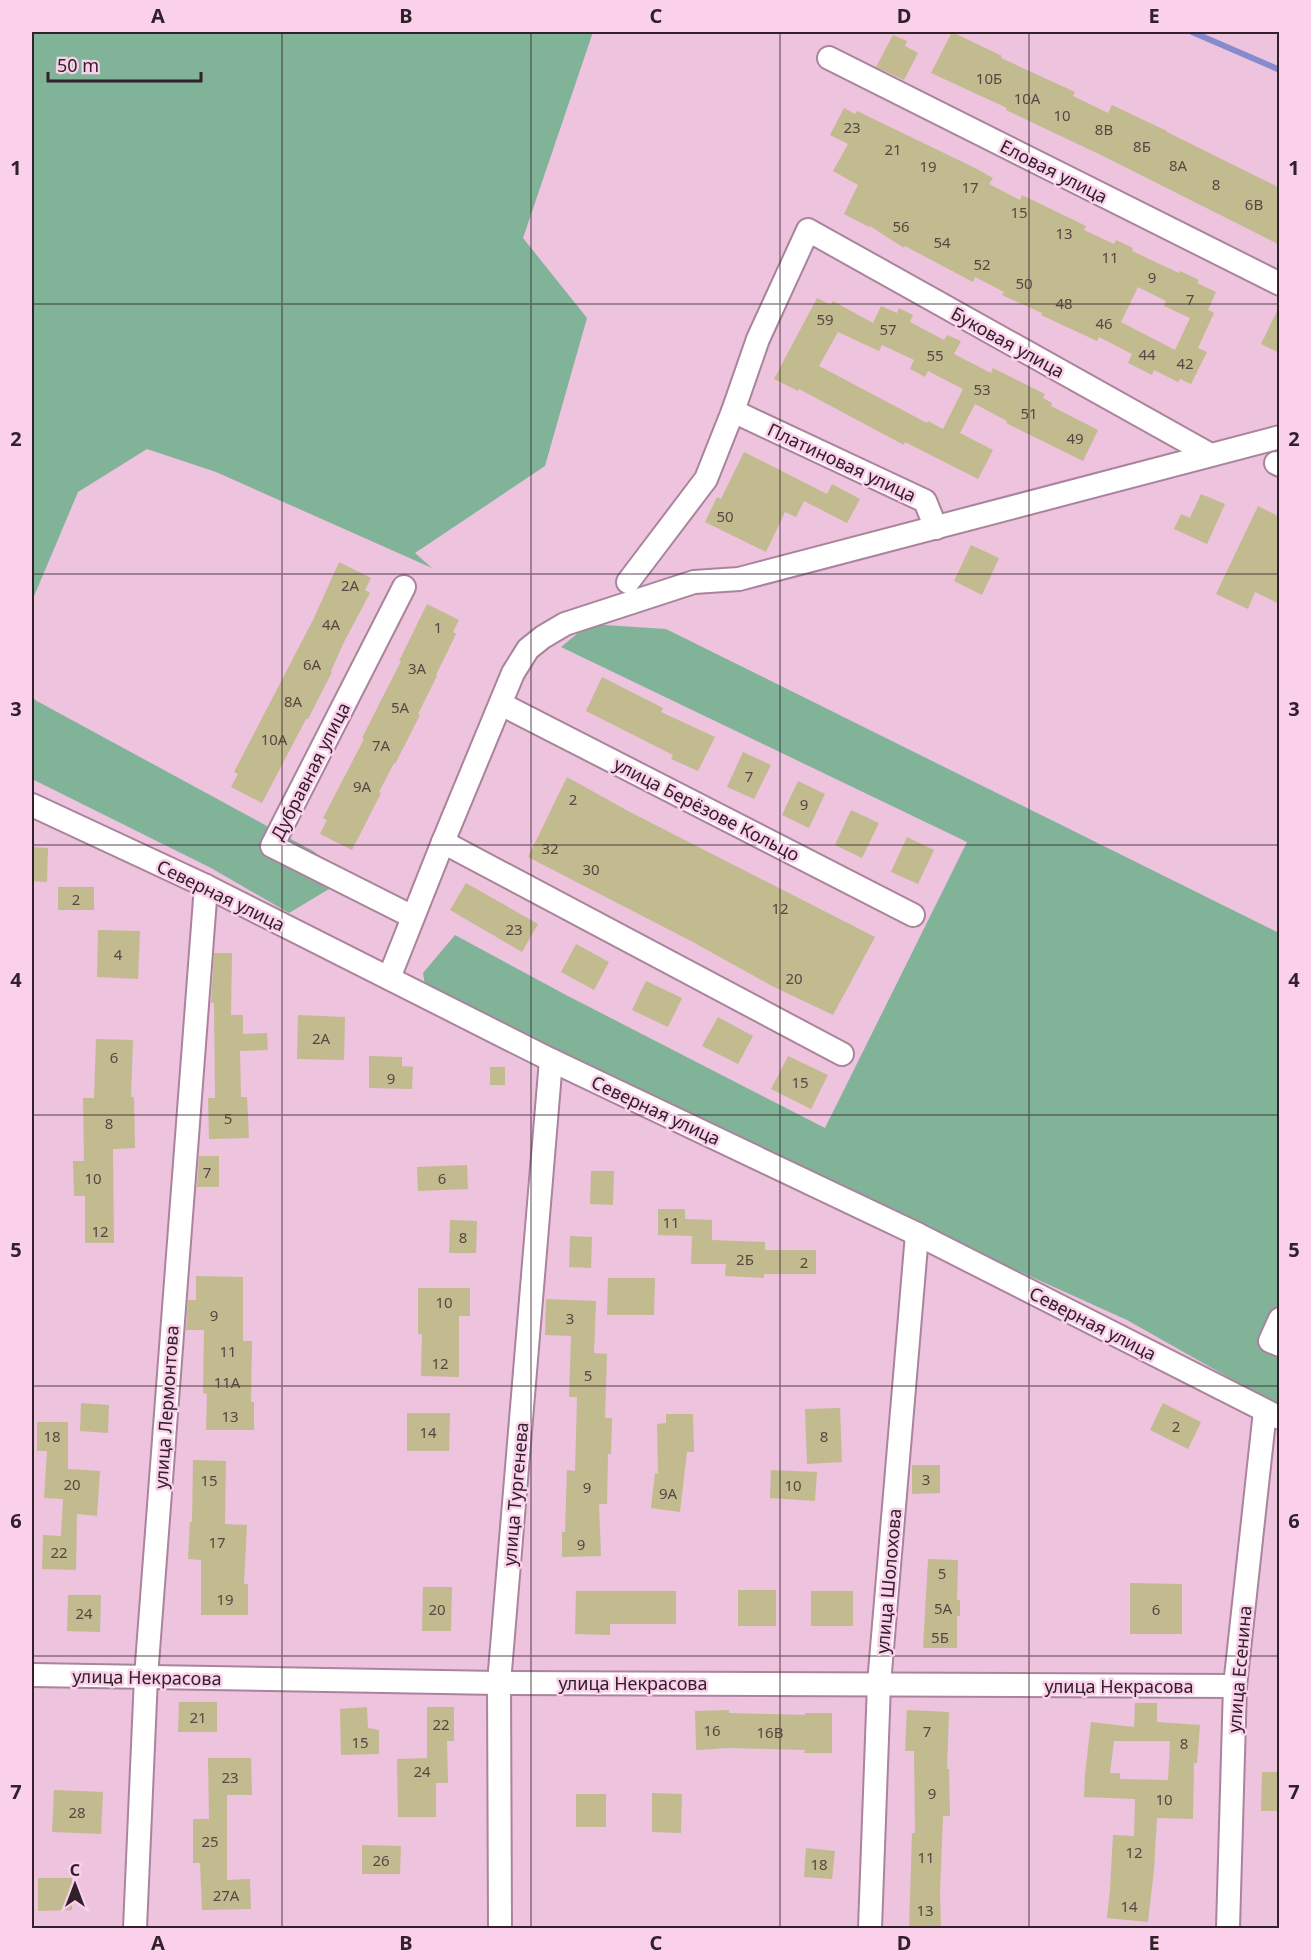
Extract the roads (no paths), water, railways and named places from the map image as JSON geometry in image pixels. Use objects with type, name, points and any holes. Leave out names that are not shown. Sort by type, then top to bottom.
[{"type":"street","name":"Еловая улица","points":[[829,58],[1280,284]]},
{"type":"street","name":"Буковая улица","points":[[733,411],[758,339],[807,230],[1209,454]]},
{"type":"street","name":"Платиновая улица","points":[[733,411],[925,501],[936,528]]},
{"type":"street","points":[[628,582],[706,478],[733,411]]},
{"type":"street","points":[[389,978],[513,673],[528,649],[543,637],[565,624],[694,582],[740,579],[1280,437]]},
{"type":"street","name":"Дубравная улица","points":[[404,587],[272,846],[413,917]]},
{"type":"street","name":"улица Берёзове Кольцо","points":[[501,704],[914,915]]},
{"type":"street","name":"Северная улица","points":[[32,806],[206,886],[550,1060],[917,1234],[1272,1414]]},
{"type":"street","points":[[443,842],[842,1054]]},
{"type":"street","name":"улица Лермонтова","points":[[135,1929],[146,1677],[206,886]]},
{"type":"street","name":"улица Тургенева","points":[[500,1929],[499,1683],[550,1060]]},
{"type":"street","name":"улица Шолохова","points":[[870,1929],[879,1684],[917,1234]]},
{"type":"street","points":[[1280,1319],[1270,1341],[1280,1346]]},
{"type":"street","name":"улица Есенина","points":[[1228,1929],[1235,1686],[1272,1414]]},
{"type":"street","name":"улица Некрасова","points":[[32,1675],[499,1683],[1235,1686]]},
{"type":"waterway","points":[[1192,32],[1280,70]]}]
